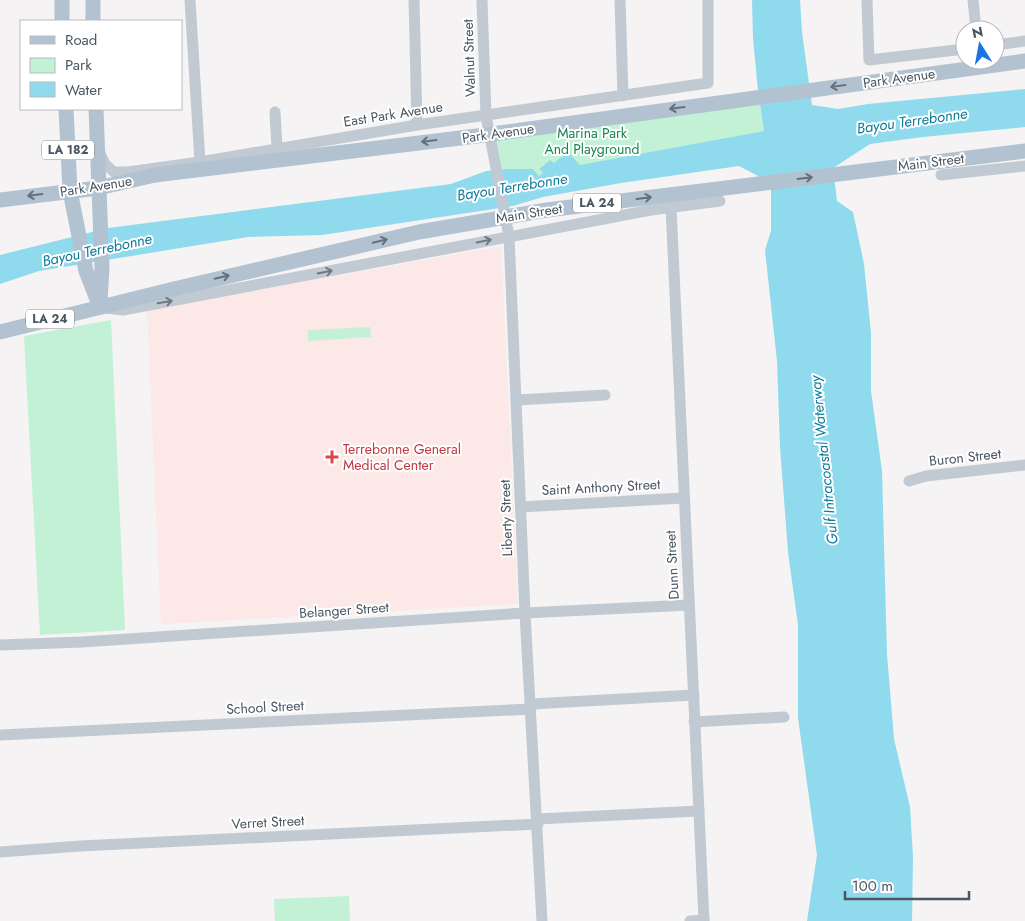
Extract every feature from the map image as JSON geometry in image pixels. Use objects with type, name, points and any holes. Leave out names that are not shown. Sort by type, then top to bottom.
[{"type":"main road","points":[[62,20],[66,0]]},
{"type":"main road","points":[[93,0],[93,20]]},
{"type":"main road","name":"Park Avenue","points":[[0,200],[98,188],[155,175],[485,135],[1025,60]]},
{"type":"main road","name":"LA 182","points":[[66,110],[70,191],[86,271],[100,307]]},
{"type":"main road","name":"LA 182","points":[[96,110],[102,268],[100,307]]},
{"type":"main road","name":"Main Street","points":[[0,332],[174,288],[419,232],[547,210],[1025,151]]},
{"type":"street","points":[[190,0],[200,162]]},
{"type":"street","points":[[414,0],[417,125]]},
{"type":"street","name":"Walnut Street","points":[[482,0],[486,116]]},
{"type":"street","points":[[620,0],[623,96]]},
{"type":"street","name":"East Park Avenue","points":[[98,147],[105,164],[114,172],[128,172],[200,162],[417,125],[708,83],[708,0]]},
{"type":"street","name":"Park Avenue","points":[[867,0],[869,60],[955,50]]},
{"type":"street","points":[[973,0],[975,20]]},
{"type":"street","points":[[1005,44],[1025,41]]},
{"type":"street","points":[[275,112],[277,148]]},
{"type":"street","name":"Liberty Street","points":[[486,116],[509,236],[542,921]]},
{"type":"street","name":"Main Street","points":[[941,175],[1025,166]]},
{"type":"street","name":"Main Street","points":[[100,307],[123,310],[509,236],[671,207],[720,201]]},
{"type":"street","name":"Dunn Street","points":[[671,207],[704,921]]},
{"type":"street","points":[[516,400],[606,395]]},
{"type":"street","name":"Buron Street","points":[[909,481],[926,476],[1025,466]]},
{"type":"street","name":"Saint Anthony Street","points":[[521,507],[683,498]]},
{"type":"street","name":"Belanger Street","points":[[0,645],[82,642],[526,612],[689,605]]},
{"type":"street","name":"School Street","points":[[0,735],[531,706],[694,695]]},
{"type":"street","points":[[694,722],[784,717]]},
{"type":"street","name":"Verret Street","points":[[0,852],[80,846],[538,822],[699,811]]},
{"type":"street","points":[[690,921],[704,921]]},
{"type":"shaded area","name":"Terrebonne General Medical Center","points":[[501,246],[518,604],[161,624],[147,310]]},
{"type":"green space","name":"Marina Park And Playground","points":[[759,99],[764,131],[580,166],[554,163],[550,160],[539,169],[543,173],[539,176],[533,169],[497,170],[489,132]]},
{"type":"green space","points":[[111,320],[125,630],[40,635],[24,336]]},
{"type":"green space","points":[[370,327],[371,337],[308,341],[308,330]]},
{"type":"green space","points":[[349,896],[350,921],[275,921],[274,899]]},
{"type":"water","points":[[752,0],[800,0],[802,32],[812,105],[838,109],[868,104],[1025,89],[1025,127],[870,144],[833,168],[837,201],[853,212],[864,264],[871,333],[871,391],[882,471],[887,654],[894,739],[910,807],[913,857],[912,921],[807,921],[817,855],[798,718],[798,625],[788,552],[780,447],[777,361],[765,250],[771,231],[771,190],[758,176],[739,166],[621,183],[543,197],[513,206],[322,235],[248,237],[39,271],[0,284],[0,255],[108,228],[451,184],[486,171],[533,169],[539,176],[543,173],[539,169],[550,160],[554,163],[568,152],[580,165],[764,131],[753,38]]},
{"type":"place","name":"Terrebonne General Medical Center","points":[[332,457]]},
{"type":"water label","name":"Bayou Terrebonne","points":[[912,121]]},
{"type":"water label","name":"Bayou Terrebonne","points":[[512,187]]},
{"type":"water label","name":"Bayou Terrebonne","points":[[97,250]]},
{"type":"water label","name":"Gulf Intracoastal Waterway","points":[[824,460]]}]
